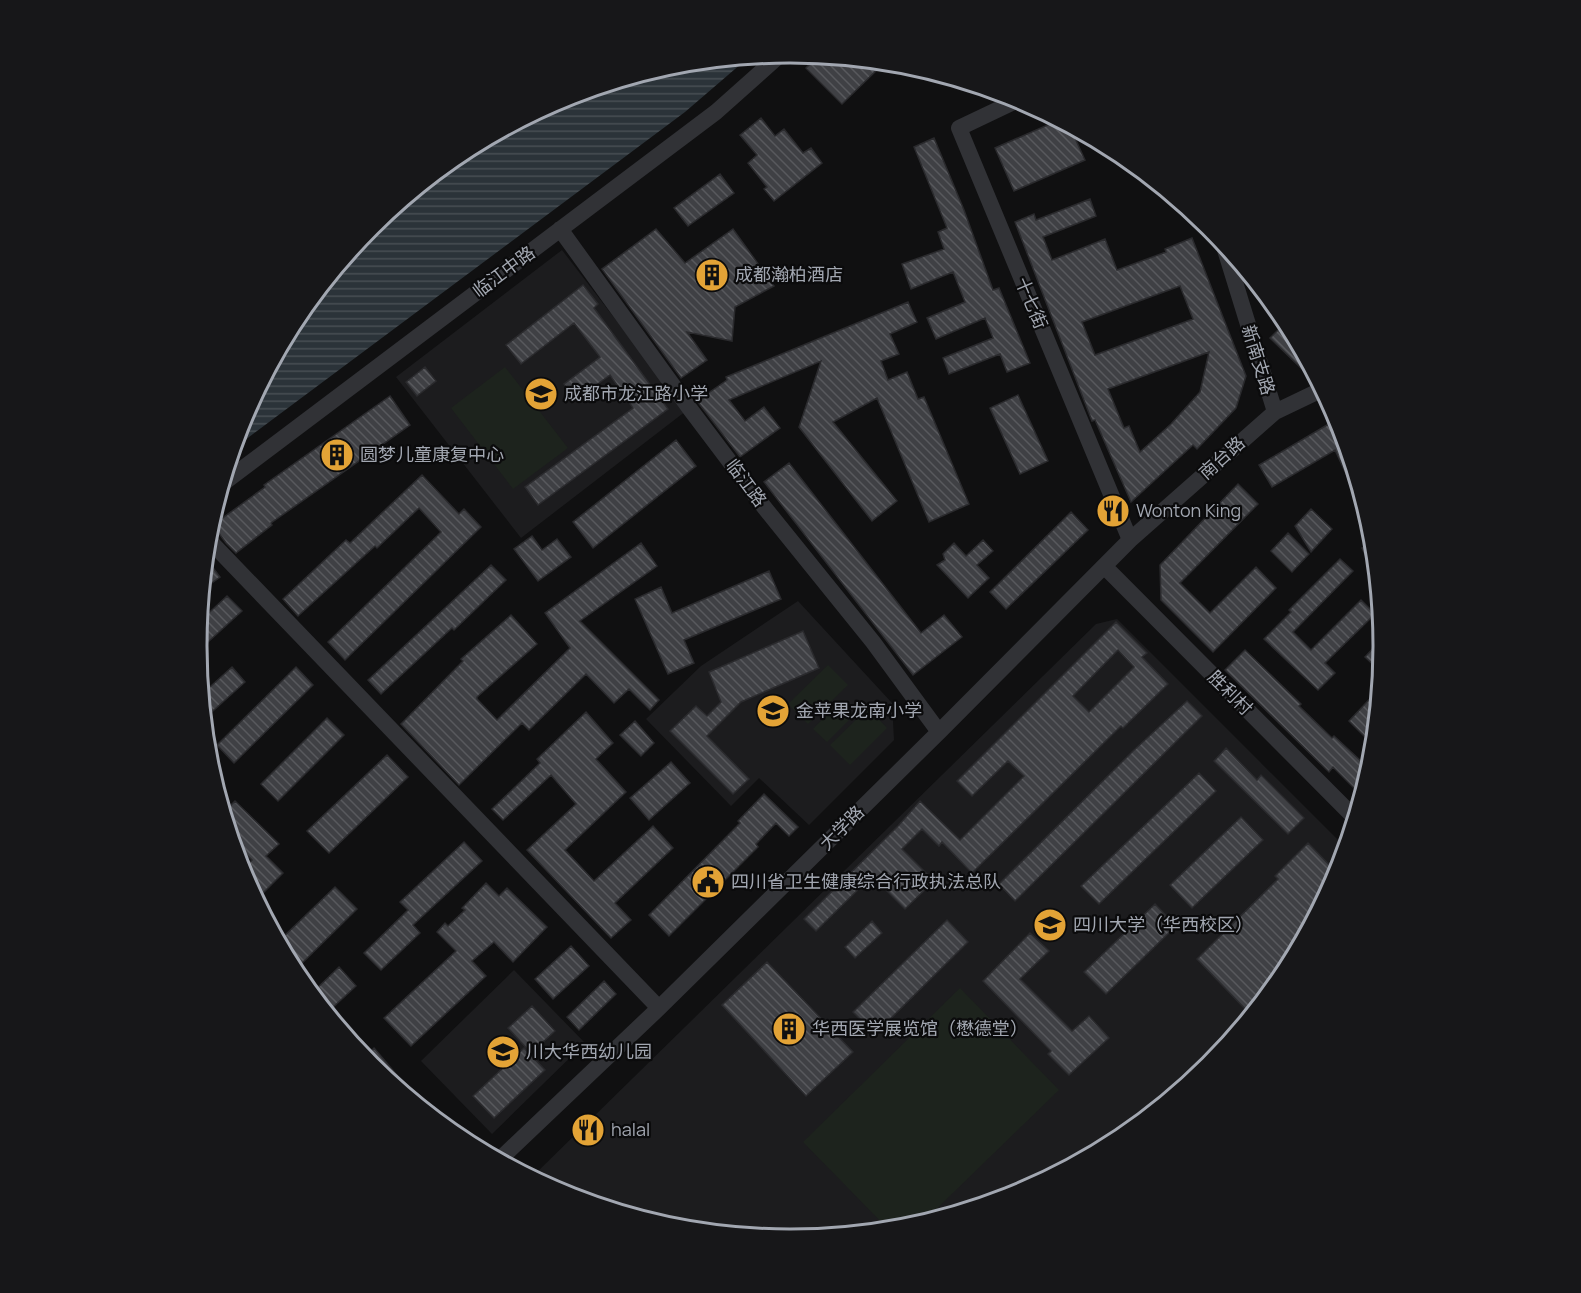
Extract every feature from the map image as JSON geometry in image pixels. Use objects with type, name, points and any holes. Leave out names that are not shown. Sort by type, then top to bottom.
[{"type":"street","name":"临江中路","points":[[233,476],[716,112],[769,64]]},
{"type":"street","name":"十七街","points":[[1008,105],[959,128],[1130,540]]},
{"type":"street","name":"临江路","points":[[560,229],[696,418],[764,507],[873,642],[939,732]]},
{"type":"street","name":"新南支路","points":[[1229,262],[1275,412]]},
{"type":"street","name":"南台路","points":[[1130,540],[1275,412],[1316,392]]},
{"type":"street","name":"大学路","points":[[504,1155],[659,1008],[1130,540]]},
{"type":"street","points":[[216,547],[659,1008]]},
{"type":"street","name":"胜利村","points":[[1104,566],[1350,813]]},
{"type":"shaded area","points":[[739,65],[685,112],[245,440],[267,388],[285,355],[305,322],[328,291],[378,234],[435,184],[466,161],[499,141],[567,107],[639,83],[677,74]]},
{"type":"shaded area","name":"成都市龙江路小学","points":[[562,250],[686,411],[521,538],[396,377]]},
{"type":"shaded area","points":[[505,367],[568,448],[513,489],[451,408]]},
{"type":"shaded area","name":"金苹果龙南小学","points":[[798,601],[892,703],[894,740],[809,825],[759,778],[731,806],[646,719],[701,666]]},
{"type":"shaded area","name":"四川大学（华西校区）","points":[[1117,619],[1340,842],[1314,905],[1276,971],[1229,1031],[1203,1059],[1175,1085],[1115,1132],[1049,1170],[978,1199],[904,1219],[829,1229],[752,1229],[714,1225],[639,1210],[567,1186],[537,1172],[1096,624]]},
{"type":"shaded area","points":[[828,665],[848,685],[808,724],[788,704]]},
{"type":"shaded area","points":[[840,701],[854,715],[827,742],[813,729]]},
{"type":"shaded area","points":[[868,708],[887,728],[850,765],[830,745]]},
{"type":"shaded area","name":"川大华西幼儿园","points":[[514,970],[585,1043],[492,1134],[421,1061]]},
{"type":"shaded area","points":[[960,988],[1059,1090],[933,1212],[904,1219],[882,1223],[803,1142]]},
{"type":"building","points":[[810,64],[877,70],[842,104],[806,68]]},
{"type":"building","points":[[761,118],[775,136],[784,129],[803,153],[811,148],[822,163],[774,201],[764,189],[767,187],[748,163],[757,155],[740,135]]},
{"type":"building","points":[[1050,124],[1076,138],[1085,160],[1014,191],[995,148]]},
{"type":"building","points":[[934,138],[964,210],[993,290],[999,288],[1030,363],[1007,372],[1000,354],[949,374],[943,358],[993,338],[985,318],[936,339],[927,318],[965,302],[953,272],[911,289],[902,264],[944,249],[938,232],[947,228],[914,147]]},
{"type":"building","points":[[720,174],[734,193],[688,226],[674,208]]},
{"type":"building","points":[[1090,199],[1096,216],[1043,237],[1052,260],[1105,239],[1117,270],[1166,252],[1165,249],[1192,238],[1246,376],[1236,408],[1197,449],[1193,445],[1131,502],[1095,420],[1092,421],[1015,222],[1034,214],[1036,220]],"holes":[[[1180,286],[1193,319],[1095,355],[1082,322]],[[1209,352],[1200,392],[1171,424],[1140,452],[1129,426],[1124,428],[1108,389]]]},
{"type":"building","points":[[656,229],[685,263],[733,229],[774,286],[735,307],[732,341],[687,332],[707,360],[681,378],[602,269]]},
{"type":"building","points":[[583,285],[598,304],[594,308],[668,409],[538,505],[525,487],[633,408],[610,375],[576,400],[564,384],[600,357],[574,323],[521,364],[506,345]]},
{"type":"building","points":[[908,302],[917,322],[890,334],[899,354],[881,361],[888,380],[907,372],[918,399],[924,397],[969,504],[929,522],[877,398],[833,422],[897,501],[872,521],[799,427],[821,361],[729,400],[745,421],[764,407],[780,428],[740,457],[697,401],[727,380],[726,377]]},
{"type":"building","points":[[1280,328],[1303,367],[1301,368],[1270,338]]},
{"type":"building","points":[[425,367],[436,381],[417,396],[406,382]]},
{"type":"building","points":[[1018,395],[1048,461],[1020,474],[990,408]]},
{"type":"building","name":"圆梦儿童康复中心","points":[[390,396],[410,425],[271,523],[272,525],[236,553],[218,532],[221,519],[265,487],[264,485]]},
{"type":"building","points":[[1330,423],[1350,483],[1335,450],[1272,487],[1259,465]]},
{"type":"building","points":[[676,440],[696,466],[593,548],[573,522]]},
{"type":"building","points":[[789,463],[921,633],[944,615],[962,637],[913,675],[764,482]]},
{"type":"building","points":[[422,475],[459,514],[464,509],[481,527],[345,660],[328,642],[441,532],[419,508],[377,548],[375,546],[298,616],[283,599],[346,540],[350,543]]},
{"type":"building","points":[[1238,484],[1258,504],[1180,583],[1210,613],[1256,567],[1276,588],[1213,652],[1161,600],[1160,565]]},
{"type":"building","points":[[1311,509],[1332,529],[1311,552],[1295,526]]},
{"type":"building","points":[[1071,512],[1088,530],[1006,609],[990,592]]},
{"type":"building","points":[[1288,533],[1309,554],[1292,572],[1271,551]]},
{"type":"building","points":[[532,536],[542,550],[557,539],[571,557],[538,581],[514,549]]},
{"type":"building","points":[[983,540],[993,551],[977,565],[989,578],[968,598],[937,565],[945,560],[943,554],[954,543],[966,556]]},
{"type":"building","points":[[641,543],[657,566],[580,621],[659,700],[650,710],[629,689],[614,703],[586,674],[529,730],[522,723],[459,785],[401,724],[463,661],[461,659],[511,615],[537,644],[477,697],[497,720],[570,648],[545,613]]},
{"type":"building","points":[[1340,559],[1353,571],[1293,632],[1311,650],[1361,600],[1373,612],[1373,616],[1325,663],[1335,673],[1318,690],[1264,639],[1291,612],[1289,610]]},
{"type":"building","points":[[491,565],[506,580],[454,630],[452,628],[381,694],[368,680]]},
{"type":"building","points":[[212,567],[220,577],[211,584]]},
{"type":"building","points":[[769,571],[781,599],[684,640],[694,663],[668,674],[635,599],[661,587],[672,613]]},
{"type":"building","points":[[227,596],[242,611],[207,643],[208,614]]},
{"type":"building","points":[[1116,622],[1147,653],[1142,657],[1168,684],[1123,728],[1121,726],[972,873],[942,842],[939,846],[922,829],[902,849],[934,881],[905,909],[872,876],[816,931],[804,919],[898,826],[920,801],[960,840],[1024,776],[1008,761],[972,796],[957,781]],"holes":[[[1118,650],[1134,667],[1089,712],[1073,696]]]},
{"type":"building","points":[[803,631],[819,668],[741,702],[707,736],[749,779],[733,794],[670,731],[696,706],[707,716],[721,702],[709,672]]},
{"type":"building","points":[[1374,648],[1374,665],[1365,657]]},
{"type":"building","points":[[1245,650],[1301,704],[1299,706],[1332,738],[1334,736],[1363,761],[1356,790],[1333,767],[1329,772],[1225,670]]},
{"type":"building","points":[[232,667],[245,682],[211,713],[208,688]]},
{"type":"building","points":[[296,667],[313,685],[234,763],[217,745]]},
{"type":"building","points":[[1372,697],[1366,738],[1349,721]]},
{"type":"building","points":[[1187,701],[1202,716],[1015,901],[999,884],[1133,751]]},
{"type":"building","points":[[586,712],[613,743],[596,759],[626,792],[565,850],[594,881],[653,826],[673,848],[615,903],[631,920],[611,938],[527,850],[576,804],[551,775],[503,820],[492,809],[540,763],[537,759]]},
{"type":"building","points":[[327,718],[344,735],[278,801],[261,784]]},
{"type":"building","points":[[635,721],[654,743],[641,756],[620,735]]},
{"type":"building","points":[[1226,748],[1257,780],[1261,775],[1304,818],[1288,834],[1214,761]]},
{"type":"building","points":[[387,755],[408,777],[329,853],[307,831]]},
{"type":"building","points":[[671,762],[690,783],[649,820],[630,798]]},
{"type":"building","points":[[1199,773],[1216,791],[1099,904],[1081,886]]},
{"type":"building","points":[[764,794],[798,827],[789,836],[776,823],[756,844],[758,847],[669,936],[649,915],[740,823],[738,821]]},
{"type":"building","points":[[235,801],[279,844],[266,856],[283,873],[262,894],[249,863],[252,860],[245,853],[230,806]]},
{"type":"building","points":[[1241,817],[1263,840],[1192,908],[1170,885]]},
{"type":"building","points":[[464,842],[482,861],[413,925],[420,933],[381,970],[364,953],[408,910],[400,902]]},
{"type":"building","points":[[1308,843],[1331,867],[1296,938],[1276,971],[1246,1010],[1197,959],[1278,879],[1275,876]]},
{"type":"building","points":[[486,883],[499,896],[507,888],[547,927],[513,962],[494,942],[472,961],[486,976],[411,1046],[384,1018],[456,951],[437,932],[445,923],[448,926],[465,910],[462,908]]},
{"type":"building","points":[[335,887],[357,909],[301,964],[284,936]]},
{"type":"building","points":[[1155,904],[1176,926],[1106,994],[1084,972]]},
{"type":"building","points":[[947,920],[968,942],[875,1034],[853,1012]]},
{"type":"building","points":[[872,921],[882,933],[855,958],[845,947]]},
{"type":"building","points":[[1030,933],[1049,951],[1020,979],[1072,1031],[1089,1016],[1109,1038],[1069,1075],[1048,1054],[1051,1051],[983,981]]},
{"type":"building","points":[[571,946],[589,966],[553,999],[535,979]]},
{"type":"building","name":"华西医学展览馆（懋德堂）","points":[[767,962],[853,1052],[806,1096],[722,1005]]},
{"type":"building","points":[[339,967],[356,986],[333,1008],[317,988]]},
{"type":"building","points":[[604,981],[616,994],[579,1030],[567,1017]]},
{"type":"building","points":[[532,1006],[555,1031],[531,1053],[508,1028]]},
{"type":"building","points":[[374,1048],[403,1082],[378,1059],[371,1051]]},
{"type":"building","points":[[524,1048],[545,1070],[494,1118],[473,1096]]},
{"type":"place","name":"成都瀚柏酒店","points":[[712,275]]},
{"type":"place","name":"成都市龙江路小学","points":[[541,394]]},
{"type":"place","name":"圆梦儿童康复中心","points":[[337,455]]},
{"type":"place","name":"Wonton King","points":[[1113,511]]},
{"type":"place","name":"金苹果龙南小学","points":[[773,711]]},
{"type":"place","name":"四川省卫生健康综合行政执法总队","points":[[708,882]]},
{"type":"place","name":"四川大学（华西校区）","points":[[1050,925]]},
{"type":"place","name":"华西医学展览馆（懋德堂）","points":[[789,1029]]},
{"type":"place","name":"川大华西幼儿园","points":[[503,1052]]},
{"type":"place","name":"halal","points":[[588,1130]]}]
